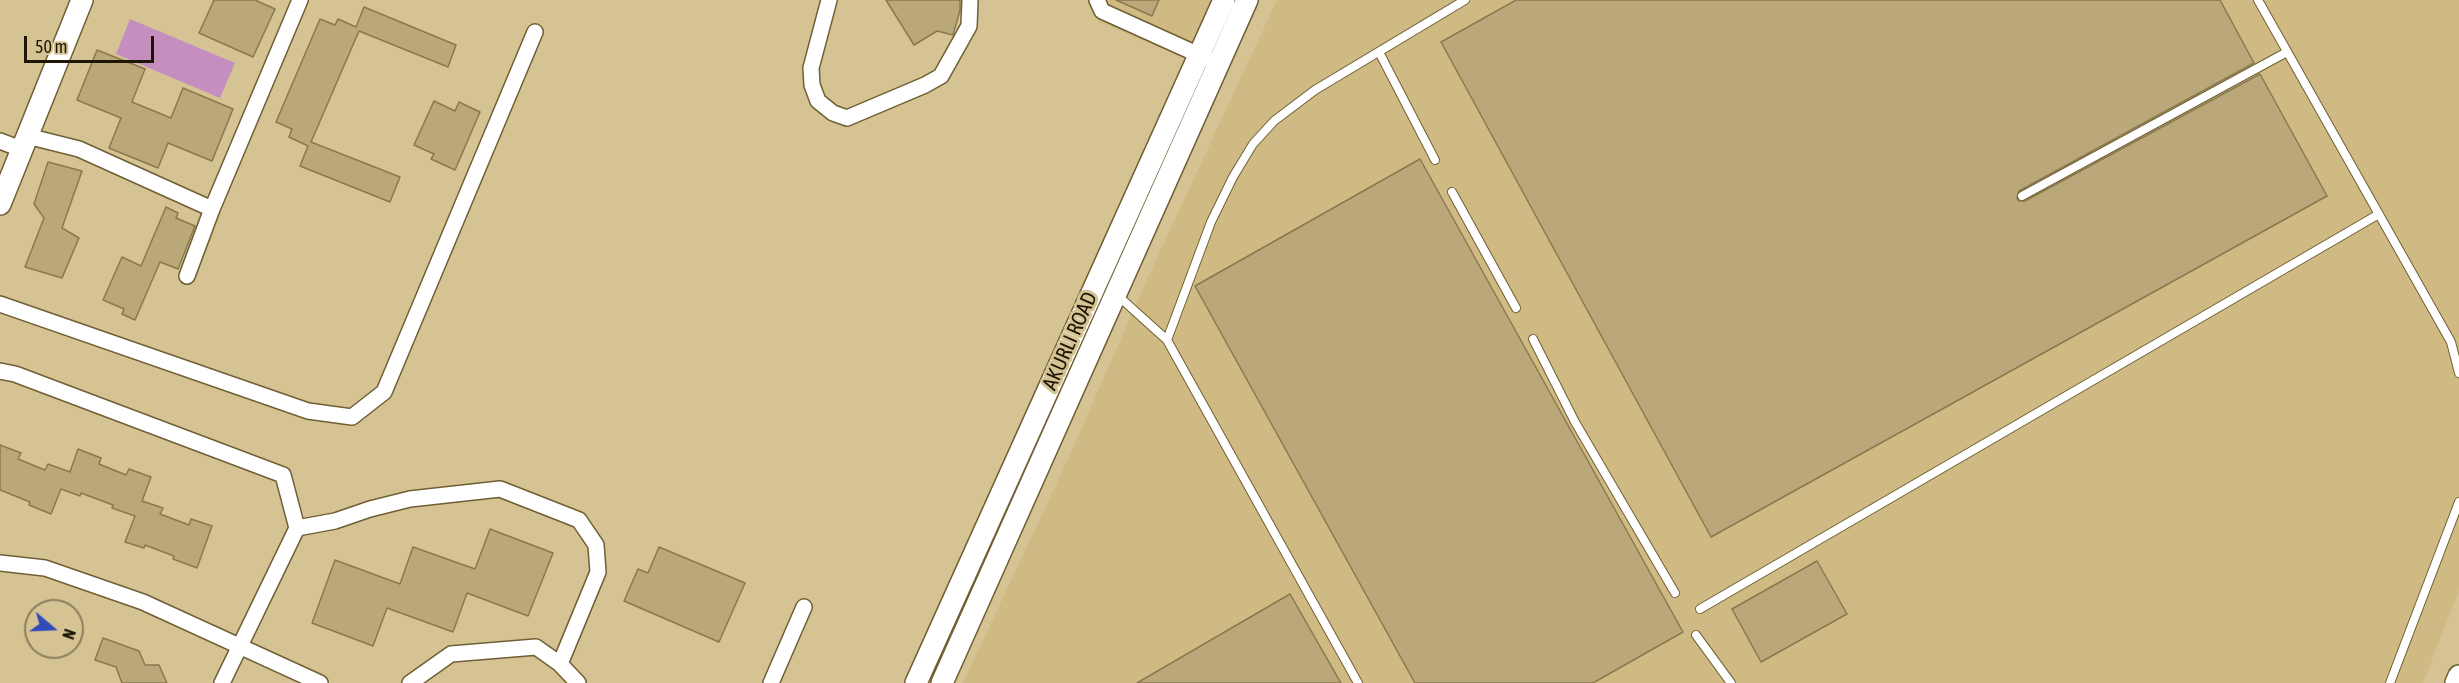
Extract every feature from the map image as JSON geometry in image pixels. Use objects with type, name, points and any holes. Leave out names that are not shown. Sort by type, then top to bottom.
[{"type":"street","points":[[0,204],[14,143],[67,0]]},
{"type":"street","points":[[0,165],[14,143],[82,0]]},
{"type":"street","points":[[187,276],[212,209],[300,0]]},
{"type":"street","points":[[829,0],[811,68],[812,85],[818,101],[833,113],[847,118],[941,76],[969,26],[970,0]]},
{"type":"street","points":[[1097,0],[1102,11],[1219,62]]},
{"type":"street","name":"AKURLI ROAD","points":[[916,683],[1224,0]]},
{"type":"street","name":"AKURLI ROAD","points":[[944,677],[1247,0]]},
{"type":"street","points":[[0,304],[308,411],[352,417],[384,392],[535,32]]},
{"type":"street","points":[[14,143],[79,149],[212,209]]},
{"type":"street","points":[[1149,165],[1169,174]]},
{"type":"street","points":[[1057,371],[1077,381]]},
{"type":"street","points":[[0,372],[15,374],[283,475],[297,528],[222,683]]},
{"type":"street","points":[[1023,446],[1043,456]]},
{"type":"street","points":[[297,528],[410,500],[500,489],[579,520],[596,545],[598,572],[560,664]]},
{"type":"street","points":[[996,506],[1017,514]]},
{"type":"street","points":[[0,563],[45,568],[143,602],[320,683]]},
{"type":"street","points":[[965,575],[986,583]]},
{"type":"street","points":[[771,683],[804,607]]},
{"type":"street","points":[[410,683],[451,654],[536,647],[560,664],[578,683]]},
{"type":"street","points":[[925,663],[944,677]]},
{"type":"street","points":[[2456,683],[2459,676]]},
{"type":"lane","points":[[1167,340],[1211,222],[1233,177],[1253,144],[1274,121],[1307,96],[1465,0]]},
{"type":"lane","points":[[2258,0],[2451,342],[2459,373]]},
{"type":"lane","points":[[1379,52],[1435,160]]},
{"type":"lane","points":[[2022,196],[2287,52]]},
{"type":"lane","points":[[1452,192],[1516,308]]},
{"type":"lane","points":[[1700,609],[2379,214]]},
{"type":"lane","points":[[1098,280],[1167,340],[1358,683]]},
{"type":"lane","points":[[1533,339],[1575,422],[1675,593]]},
{"type":"lane","points":[[2390,683],[2459,502]]},
{"type":"lane","points":[[1696,635],[1731,683]]},
{"type":"shaded area","points":[[1091,0],[1217,0],[1190,60],[1099,22],[1092,9]]},
{"type":"shaded area","points":[[1277,0],[2459,0],[2459,590],[2423,683],[963,683],[1069,457],[1143,288]]},
{"type":"shaded area","points":[[130,19],[235,63],[220,98],[116,54]]},
{"type":"building","points":[[214,0],[255,0],[275,9],[253,57],[199,33]]},
{"type":"building","points":[[886,0],[960,0],[960,10],[953,35],[937,31],[914,45]]},
{"type":"building","points":[[1116,0],[1159,0],[1152,16]]},
{"type":"building","points":[[1516,0],[2220,0],[2254,63],[2019,191],[2017,198],[2019,201],[2025,201],[2260,74],[2327,196],[1711,537],[1441,42]]},
{"type":"building","points":[[364,7],[456,45],[448,67],[359,31],[311,142],[400,177],[390,202],[300,166],[308,146],[289,137],[292,129],[276,122],[320,19],[335,25],[338,19],[356,27]]},
{"type":"building","points":[[97,50],[145,69],[132,102],[171,118],[183,88],[233,109],[212,161],[168,143],[158,168],[109,148],[121,118],[77,100]]},
{"type":"building","points":[[434,101],[455,111],[459,102],[480,112],[455,170],[431,159],[434,154],[414,145]]},
{"type":"building","points":[[1420,159],[1683,632],[1593,683],[1415,683],[1195,286]]},
{"type":"building","points":[[48,162],[82,171],[62,228],[79,238],[62,278],[25,267],[44,218],[34,204]]},
{"type":"building","points":[[166,207],[178,213],[176,218],[195,226],[178,269],[160,262],[135,320],[122,314],[124,309],[103,300],[122,257],[141,266]]},
{"type":"building","points":[[0,445],[21,453],[18,459],[45,470],[48,464],[70,472],[78,449],[101,458],[99,464],[126,475],[129,469],[151,477],[142,501],[163,508],[160,514],[189,525],[191,519],[212,526],[197,568],[145,545],[144,548],[125,542],[135,516],[112,508],[113,505],[81,493],[80,496],[61,489],[51,514],[29,505],[30,502],[0,490]]},
{"type":"building","points":[[490,529],[553,553],[528,616],[467,593],[453,632],[387,608],[373,646],[312,623],[335,560],[400,584],[413,547],[475,569]]},
{"type":"building","points":[[659,547],[745,583],[719,642],[624,601],[638,569],[648,573]]},
{"type":"building","points":[[1817,561],[1847,614],[1761,662],[1732,609]]},
{"type":"building","points":[[1290,594],[1341,683],[1137,683]]},
{"type":"building","points":[[103,638],[139,651],[145,665],[159,665],[167,683],[122,683],[116,667],[95,660]]}]
